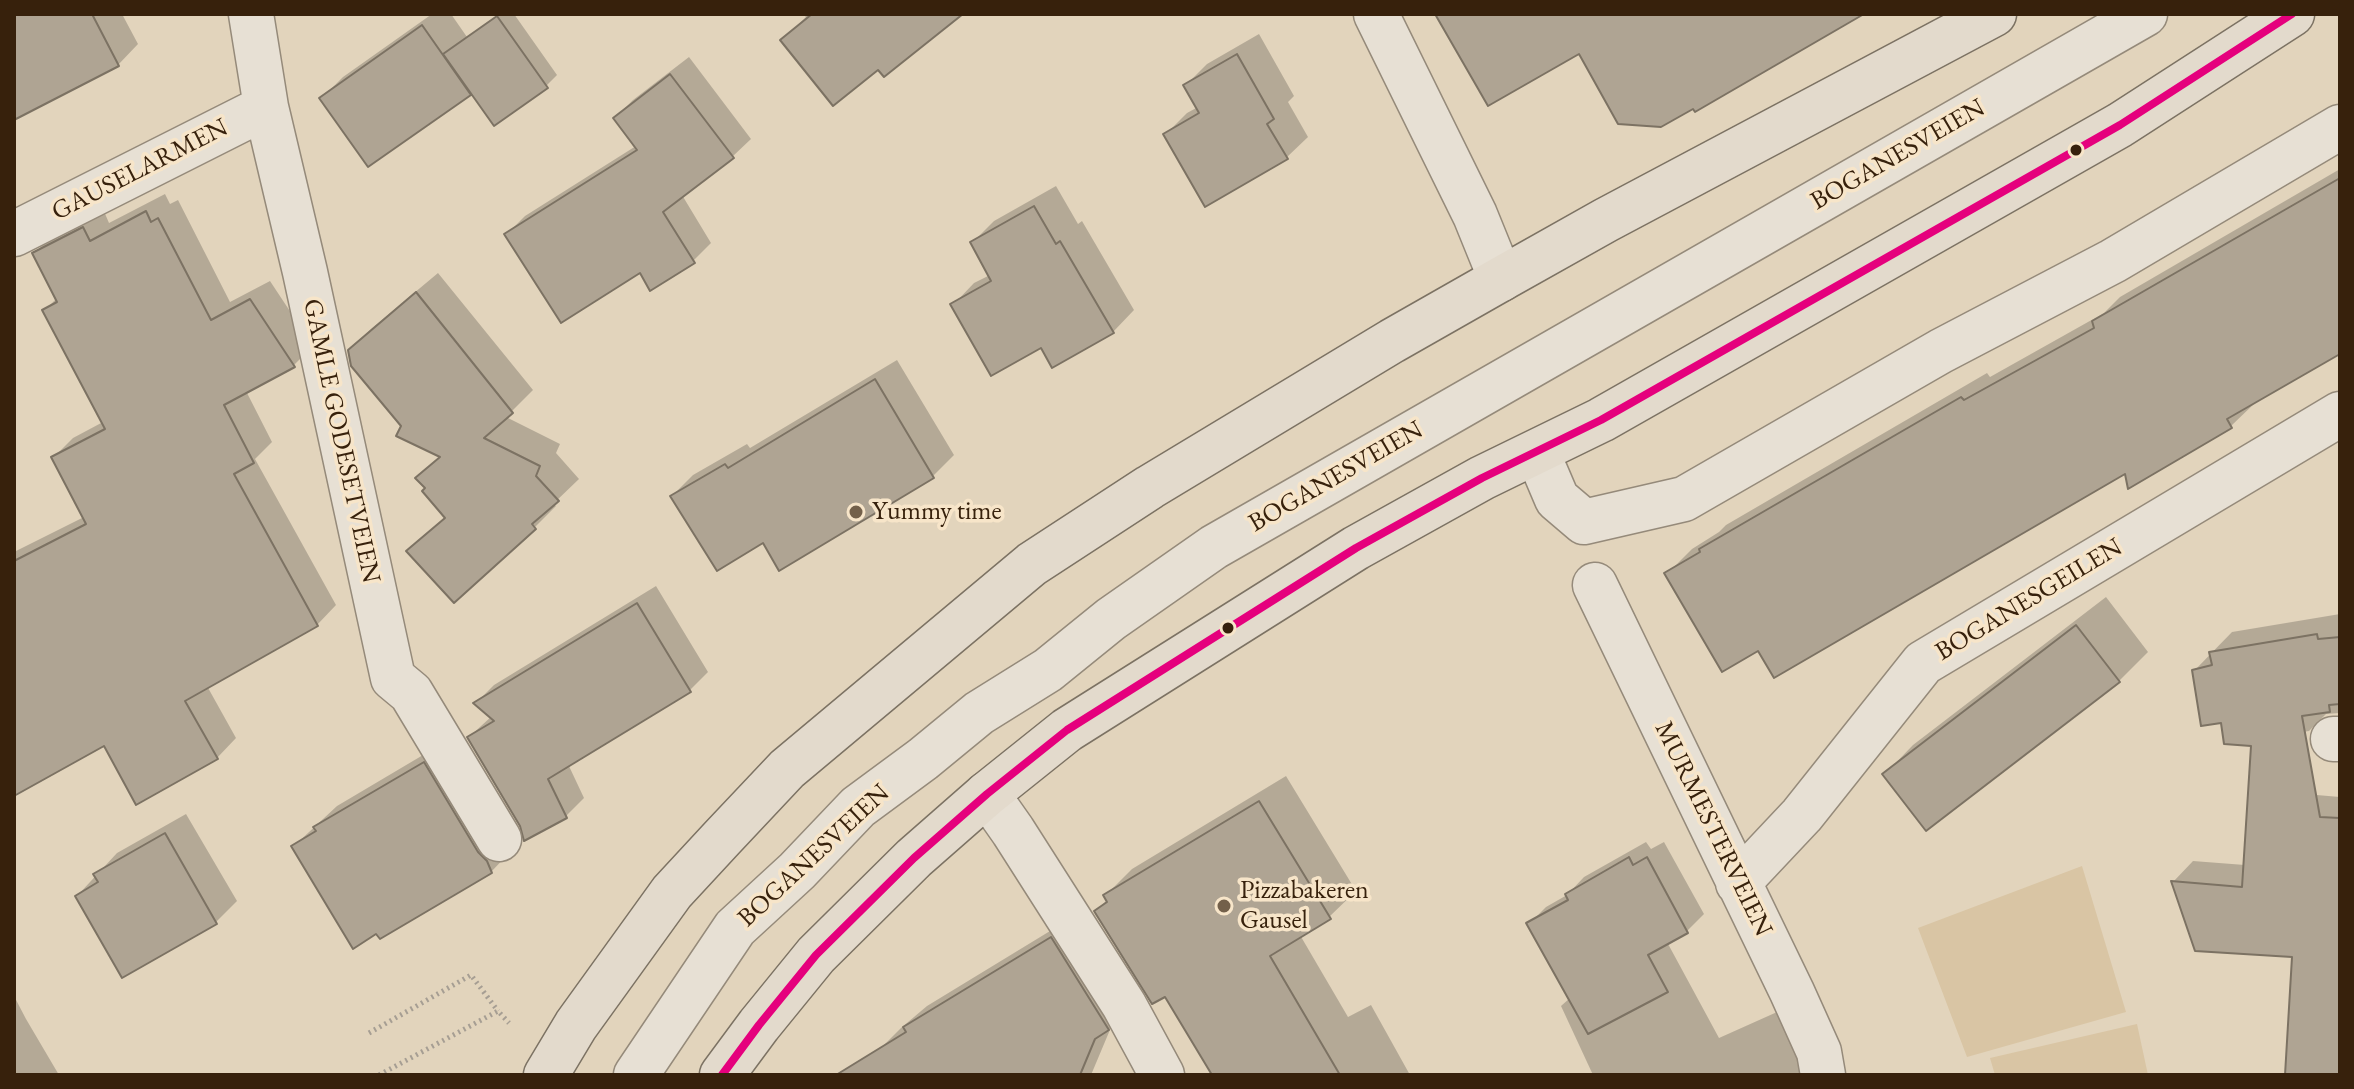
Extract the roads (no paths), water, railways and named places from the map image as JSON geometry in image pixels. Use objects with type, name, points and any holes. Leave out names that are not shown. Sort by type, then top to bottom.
[{"type":"main road","points":[[546,1075],[576,1025],[672,892],[787,769],[1045,555],[1392,341],[1641,201],[1994,14]]},
{"type":"main road","points":[[722,1075],[816,955],[914,858],[1067,730],[1419,512],[1601,420],[2120,125],[2292,14]]},
{"type":"street","name":"GAMLE GODESETVEIEN","points":[[251,14],[266,107],[393,678],[411,693],[499,839]]},
{"type":"street","points":[[1376,14],[1475,215],[1501,279]]},
{"type":"street","name":"BOGANESVEIEN","points":[[636,1075],[735,928],[797,871],[858,807],[979,713],[1048,670],[1111,619],[1214,547],[2145,14]]},
{"type":"street","name":"GAUSELARMEN","points":[[14,234],[266,107]]},
{"type":"street","points":[[1537,452],[1557,499],[1584,522],[1684,499],[1941,351],[2113,261],[2340,127]]},
{"type":"street","name":"BOGANESGEILEN","points":[[1738,883],[1802,815],[1923,663],[2340,414]]},
{"type":"street","name":"MURMESTERVEIEN","points":[[1595,585],[1819,1052],[1823,1075]]},
{"type":"street","points":[[987,794],[1124,1005],[1162,1075]]},
{"type":"place","name":"Yummy time","points":[[856,512]]},
{"type":"place","name":"Pizzabakeren Gausel","points":[[1224,906]]}]
